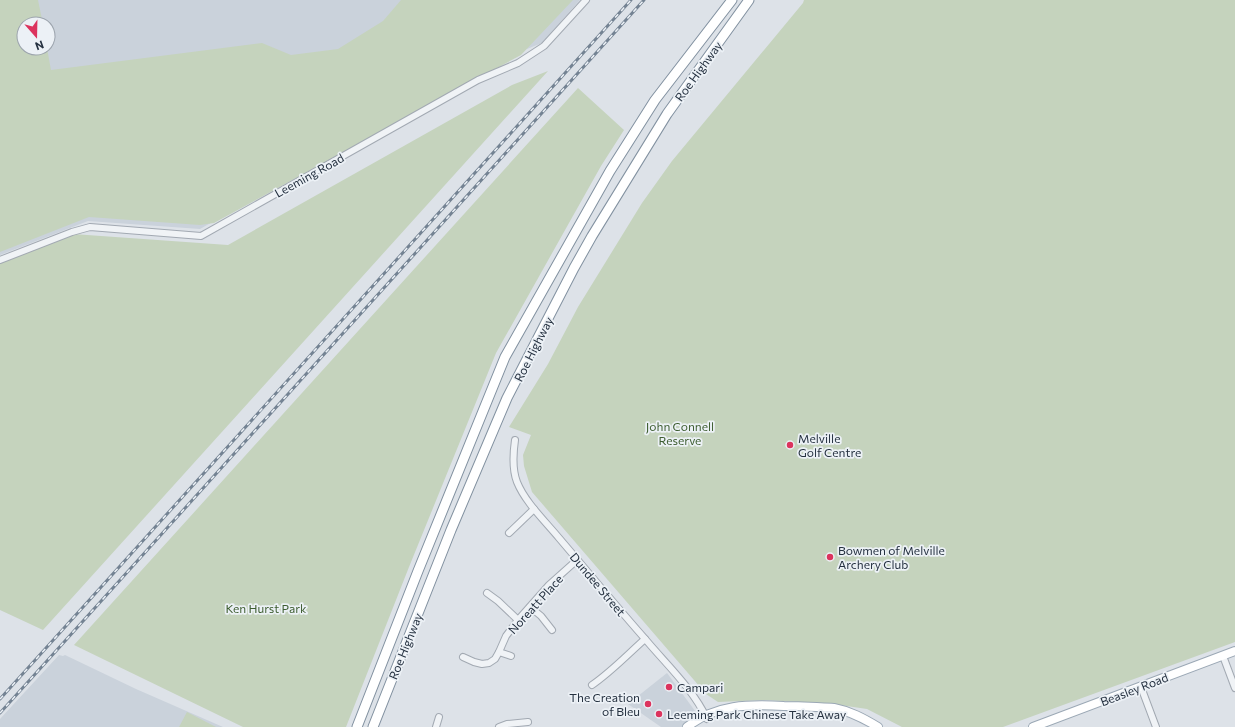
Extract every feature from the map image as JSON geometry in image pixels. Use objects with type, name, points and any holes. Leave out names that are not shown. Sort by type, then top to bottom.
[{"type":"highway","name":"Roe Highway","points":[[357,727],[418,571],[505,357],[610,171],[655,100],[732,0]]},
{"type":"highway","name":"Roe Highway","points":[[373,727],[451,530],[508,398],[574,268],[667,114],[749,0]]},
{"type":"main road","name":"Beasley Road","points":[[1033,727],[1046,725],[1223,657],[1235,651]]},
{"type":"main road","name":"Beasley Road","points":[[1223,657],[1235,655]]},
{"type":"main road","points":[[687,727],[720,709],[758,704],[834,708],[856,714],[878,727]]},
{"type":"main road","points":[[693,727],[706,717],[729,711],[752,708],[833,711],[858,719],[871,727]]},
{"type":"street","name":"Leeming Road","points":[[0,260],[72,232],[90,227],[201,236],[478,80],[518,63],[544,46],[586,0]]},
{"type":"street","name":"Dundee Street","points":[[515,440],[513,453],[515,477],[520,489],[534,509],[577,560],[676,674],[693,696],[706,717]]},
{"type":"street","points":[[509,533],[534,509]]},
{"type":"street","name":"Noreatt Place","points":[[463,657],[482,664],[489,663],[495,659],[506,636],[518,620],[549,585],[577,560]]},
{"type":"street","points":[[487,593],[518,620]]},
{"type":"street","points":[[530,606],[541,616],[552,630]]},
{"type":"street","points":[[592,685],[607,675],[624,657],[645,639]]},
{"type":"street","points":[[499,652],[511,656]]},
{"type":"street","points":[[1223,657],[1235,688]]},
{"type":"street","points":[[1141,688],[1156,727]]},
{"type":"street","points":[[436,727],[439,717]]},
{"type":"street","points":[[499,727],[507,724],[528,722]]},
{"type":"shaded area","points":[[0,0],[580,0],[542,43],[502,59],[200,229],[88,221],[0,255]]},
{"type":"shaded area","points":[[59,655],[65,655],[136,689],[223,727],[0,727],[0,719]]},
{"type":"shaded area","points":[[667,673],[698,715],[682,727],[661,727],[628,704]]},
{"type":"green space","points":[[0,0],[38,0],[41,16],[16,16],[16,56],[48,56],[51,70],[262,43],[291,55],[338,49],[383,21],[401,0],[573,0],[521,55],[214,223],[200,225],[89,217],[0,252]]},
{"type":"green space","name":"John Connell Reserve","points":[[804,0],[1235,0],[1235,642],[1003,727],[902,727],[867,709],[833,704],[766,700],[718,702],[706,694],[532,492],[524,466],[523,455],[531,435],[509,427],[548,364],[578,307],[642,203],[672,161]]},
{"type":"green space","points":[[548,71],[43,630],[0,610],[0,262],[73,234],[228,245],[512,85]]},
{"type":"green space","name":"Ken Hurst Park","points":[[578,88],[624,130],[601,166],[496,353],[346,727],[243,727],[74,645]]},
{"type":"green space","points":[[187,712],[216,727],[179,727]]},
{"type":"railway","points":[[0,699],[631,0]]},
{"type":"railway","points":[[0,713],[644,0]]},
{"type":"place","name":"Melville Golf Centre","points":[[790,445]]},
{"type":"place","name":"Bowmen of Melville Archery Club","points":[[830,557]]},
{"type":"place","name":"Campari","points":[[669,687]]},
{"type":"place","name":"The Creation of Bleu","points":[[648,704]]},
{"type":"place","name":"Leeming Park Chinese Take Away","points":[[659,714]]}]
